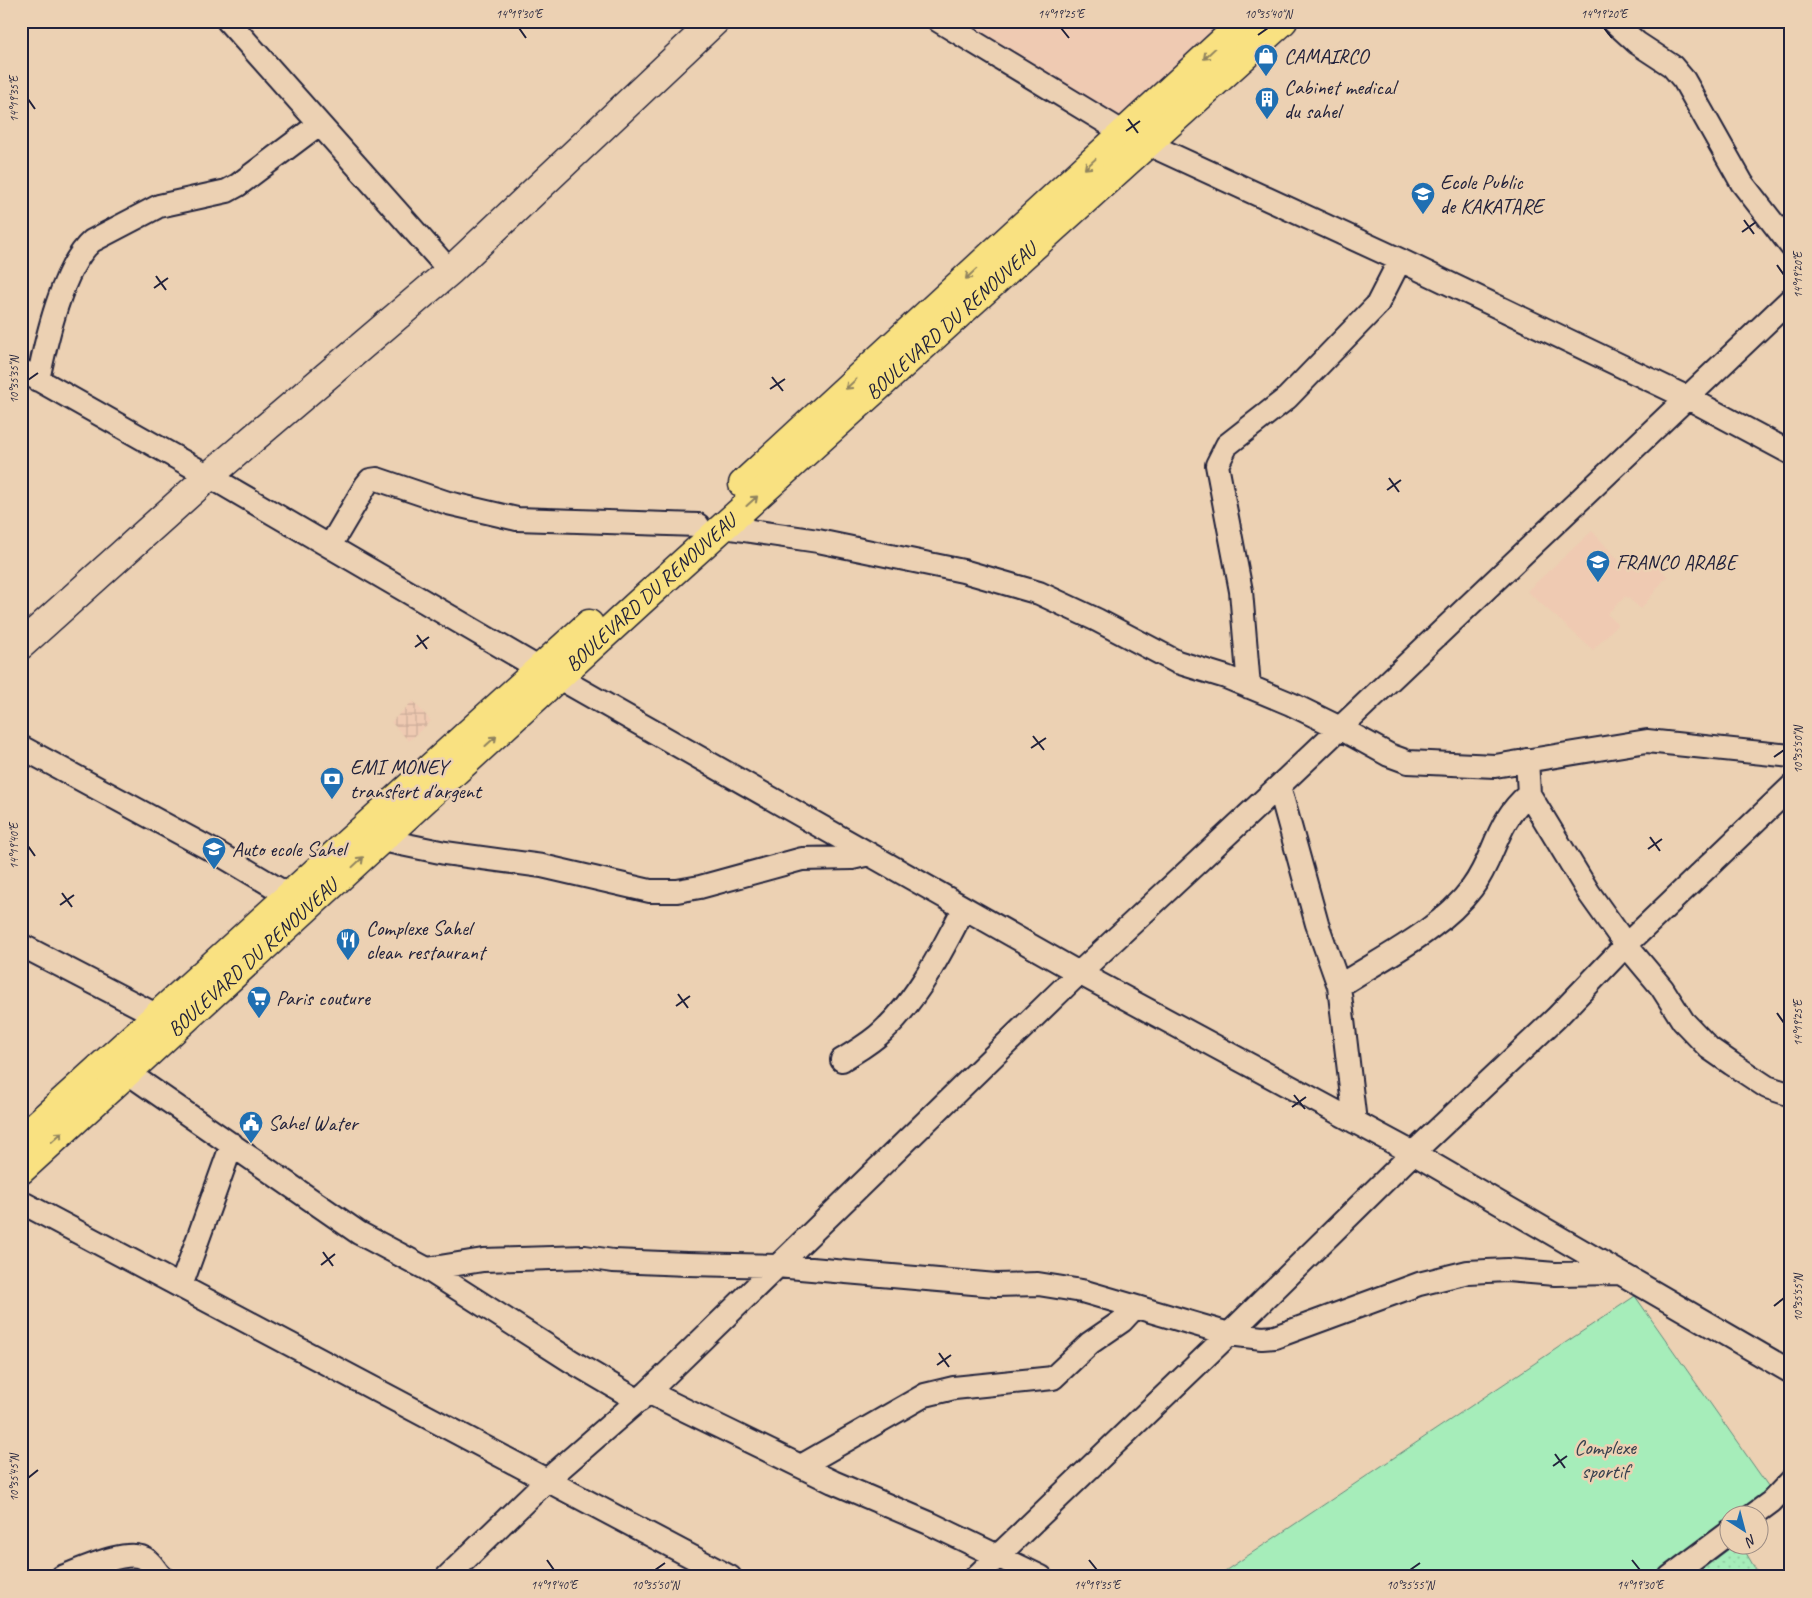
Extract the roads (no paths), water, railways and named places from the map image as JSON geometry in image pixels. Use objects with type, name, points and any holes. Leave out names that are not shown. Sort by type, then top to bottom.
[{"type":"main road","points":[[21,645],[209,476],[450,271],[715,21]]},
{"type":"main road","name":"BOULEVARD DU RENOUVEAU","points":[[21,1139],[290,896],[549,674],[1136,139],[1283,21]]},
{"type":"main road","name":"BOULEVARD DU RENOUVEAU","points":[[1136,139],[1233,25]]},
{"type":"main road","name":"BOULEVARD DU RENOUVEAU","points":[[21,1170],[382,840],[549,674]]},
{"type":"street","points":[[228,21],[450,271]]},
{"type":"street","points":[[939,21],[1136,139],[1400,260],[1688,398],[1791,453]]},
{"type":"street","points":[[1612,21],[1637,43],[1672,66],[1684,80],[1742,184],[1791,246]]},
{"type":"street","points":[[319,124],[238,185],[227,191],[159,206],[92,241],[84,248],[66,286],[30,375],[209,476],[549,674],[1079,973],[1412,1153],[1791,1372]]},
{"type":"street","points":[[1249,687],[1241,590],[1217,465],[1219,458],[1238,436],[1287,398],[1356,329],[1377,306],[1400,260]]},
{"type":"street","points":[[446,1577],[547,1480],[643,1397],[1079,973],[1279,786],[1791,299]]},
{"type":"street","points":[[330,546],[366,485],[370,480],[377,479],[448,503],[517,519],[711,526],[818,541],[963,571],[1039,593],[1097,620],[1176,662],[1226,677],[1340,728],[1389,755],[1408,762],[1480,767],[1647,741],[1791,756]]},
{"type":"street","points":[[21,747],[221,855],[290,896]]},
{"type":"street","points":[[1527,760],[1529,794],[1589,893],[1626,945],[1662,988],[1682,1020],[1709,1048],[1767,1087],[1785,1093],[1791,1092]]},
{"type":"street","points":[[1279,786],[1317,924],[1339,986],[1355,1122]]},
{"type":"street","points":[[976,1577],[1229,1334],[1412,1153],[1556,1018],[1626,945],[1791,787]]},
{"type":"street","points":[[1339,986],[1414,938],[1458,903],[1481,874],[1508,814],[1529,794]]},
{"type":"street","points":[[382,840],[445,853],[542,866],[650,891],[677,892],[700,888],[802,859],[852,858],[869,854]]},
{"type":"street","points":[[842,1060],[877,1036],[896,1019],[942,949],[964,908]]},
{"type":"street","points":[[21,945],[158,1016]]},
{"type":"street","points":[[128,1073],[359,1233],[428,1269],[571,1361],[643,1397],[801,1466],[1041,1577]]},
{"type":"street","points":[[181,1286],[232,1144]]},
{"type":"street","points":[[21,1202],[730,1577]]},
{"type":"street","points":[[428,1269],[484,1260],[548,1257],[708,1265],[778,1266],[996,1285],[1038,1284],[1082,1291],[1229,1334],[1262,1338],[1275,1337],[1412,1286],[1468,1272],[1507,1270],[1555,1274],[1620,1273]]},
{"type":"street","points":[[801,1466],[925,1394],[937,1390],[1053,1378],[1090,1343],[1122,1321],[1135,1307]]},
{"type":"street","points":[[1765,1506],[1791,1481]]},
{"type":"street","points":[[1670,1577],[1720,1540]]},
{"type":"street","points":[[62,1577],[124,1555],[138,1555],[147,1560],[162,1577]]},
{"type":"place","name":"CAMAIRCO","points":[[1266,77]]},
{"type":"place","name":"Cabinet medical du sahel","points":[[1267,120]]},
{"type":"place","name":"Ecole Public de KAKATARE","points":[[1423,215]]},
{"type":"place","name":"FRANCO ARABE","points":[[1598,583]]},
{"type":"place","name":"EMI MONEY transfert d'argent","points":[[332,800]]},
{"type":"place","name":"Auto ecole Sahel","points":[[214,870]]},
{"type":"place","name":"Complexe Sahel clean restaurant","points":[[348,961]]},
{"type":"place","name":"Paris couture","points":[[259,1019]]},
{"type":"place","name":"Sahel Water","points":[[251,1144]]},
{"type":"park label","name":"Complexe sportif","points":[[1605,1459]]}]
